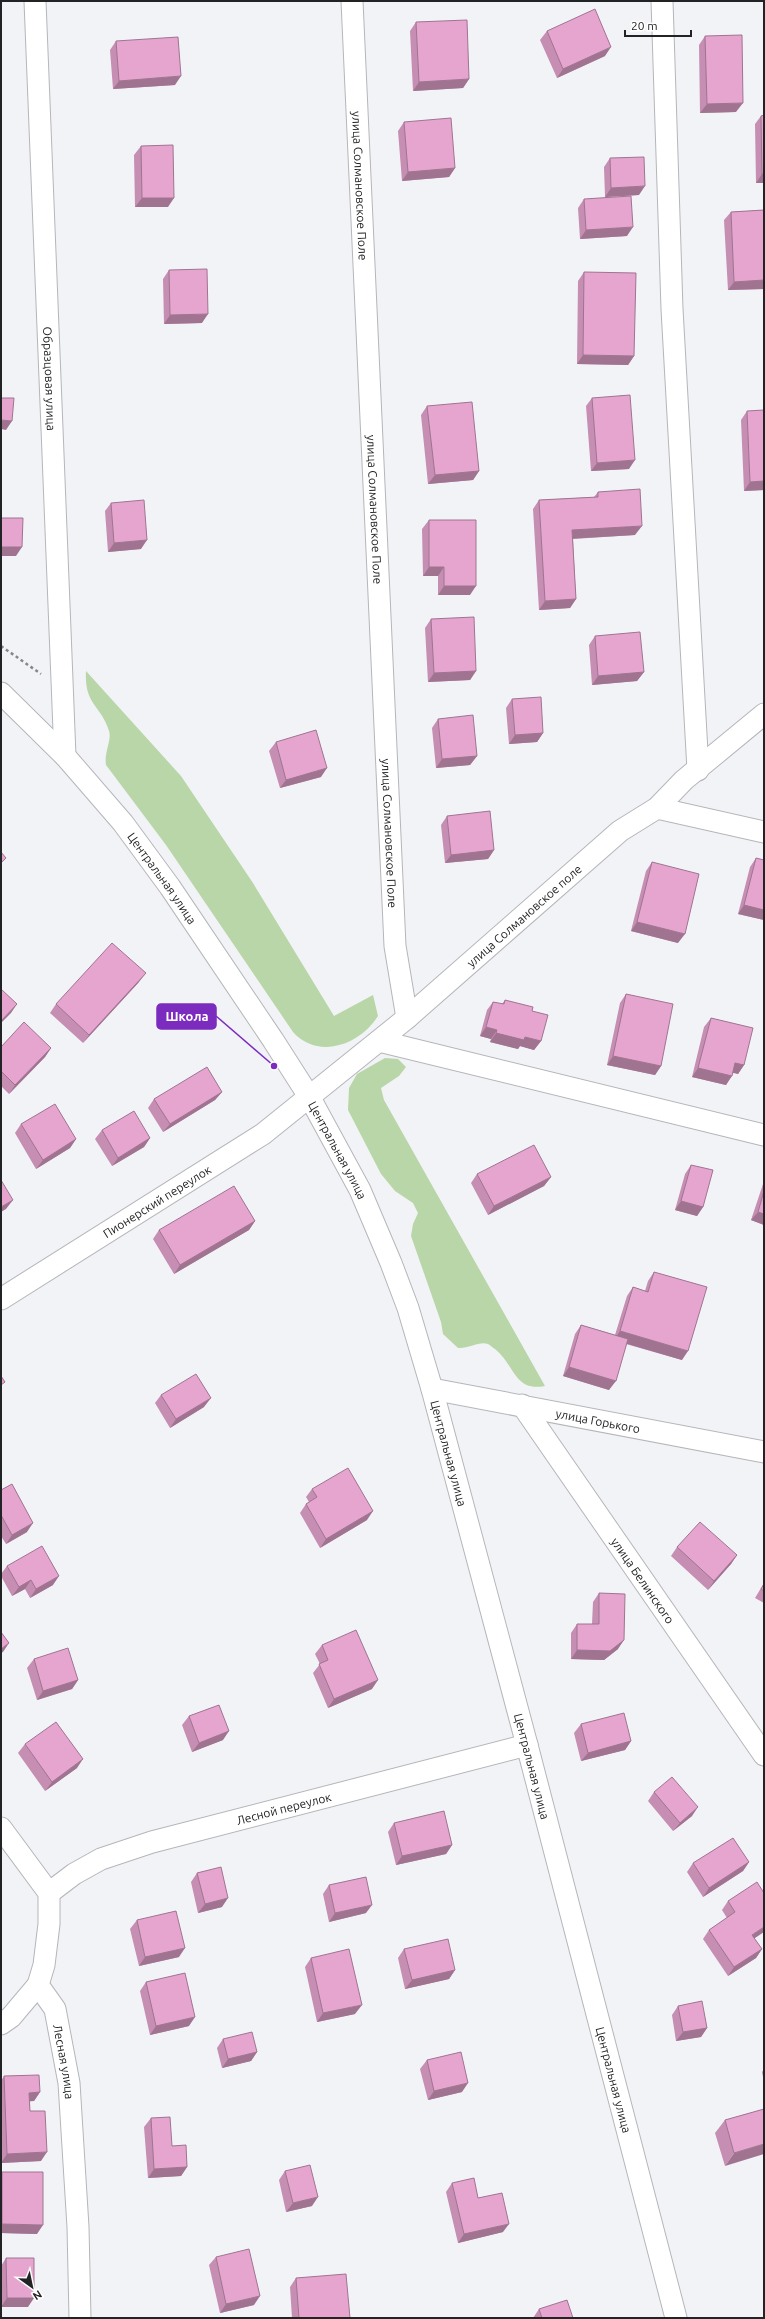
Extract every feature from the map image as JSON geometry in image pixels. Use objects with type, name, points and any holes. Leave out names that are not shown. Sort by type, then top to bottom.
[{"type":"street","name":"Образцовая улица","points":[[35,1],[62,689],[66,756]]},
{"type":"street","name":"улица Солмановское Поле","points":[[352,1],[396,946],[407,1018]]},
{"type":"street","points":[[662,1],[672,309],[698,770]]},
{"type":"street","name":"Центральная улица","points":[[1,693],[66,756],[123,823],[170,887],[274,1040],[310,1098],[360,1190],[370,1212],[408,1308],[432,1389],[528,1744],[676,2318]]},
{"type":"street","name":"улица Солмановское поле","points":[[310,1098],[407,1018],[620,831],[657,808],[684,780],[764,714]]},
{"type":"street","points":[[657,808],[764,832]]},
{"type":"street","points":[[379,1041],[764,1135]]},
{"type":"street","name":"Пионерский переулок","points":[[1,1299],[263,1134],[310,1098]]},
{"type":"street","name":"улица Горького","points":[[432,1389],[764,1452]]},
{"type":"street","name":"улица Белинского","points":[[522,1405],[764,1755]]},
{"type":"street","name":"Лесной переулок","points":[[49,1893],[74,1874],[101,1859],[152,1842],[528,1744]]},
{"type":"street","points":[[1,1828],[49,1893],[44,1965],[38,1985],[11,2017],[1,2024]]},
{"type":"street","name":"Лесная улица","points":[[38,1985],[55,2009],[69,2083],[78,2227],[80,2318]]},
{"type":"path","points":[[1,646],[62,689]]},
{"type":"green space","points":[[86,671],[181,776],[253,883],[334,1016],[373,995],[378,1016],[361,1035],[350,1041],[326,1047],[303,1041],[293,1032],[166,845],[106,765],[106,755],[110,735],[106,722],[90,698],[86,682]]},
{"type":"green space","points":[[385,1058],[398,1059],[406,1067],[399,1076],[381,1088],[384,1100],[545,1386],[535,1387],[527,1385],[521,1381],[502,1355],[488,1344],[485,1343],[458,1348],[443,1334],[441,1322],[411,1236],[413,1224],[418,1213],[413,1203],[395,1191],[381,1174],[348,1110],[349,1088],[357,1074]]},
{"type":"building","points":[[595,9],[611,47],[563,69],[547,31]]},
{"type":"building","points":[[467,20],[469,79],[419,82],[416,22]]},
{"type":"building","points":[[742,35],[743,103],[707,104],[705,36]]},
{"type":"building","points":[[178,37],[181,76],[119,81],[116,41]]},
{"type":"building","points":[[764,115],[764,174],[762,174],[761,116]]},
{"type":"building","points":[[451,118],[455,168],[408,172],[404,122]]},
{"type":"building","points":[[173,145],[174,198],[142,198],[141,146]]},
{"type":"building","points":[[644,157],[645,186],[611,188],[610,158]]},
{"type":"building","points":[[631,196],[633,227],[586,230],[584,199]]},
{"type":"building","points":[[764,210],[764,280],[734,282],[731,212]]},
{"type":"building","points":[[207,269],[208,314],[170,315],[169,270]]},
{"type":"building","points":[[584,272],[636,273],[634,356],[583,355]]},
{"type":"building","points":[[630,395],[635,460],[597,463],[592,398]]},
{"type":"building","points":[[1,398],[14,398],[12,421],[1,420]]},
{"type":"building","points":[[472,402],[479,471],[435,475],[427,406]]},
{"type":"building","points":[[764,410],[764,481],[750,482],[747,411]]},
{"type":"building","points":[[640,489],[642,526],[572,530],[576,599],[545,601],[539,500],[598,497],[598,492]]},
{"type":"building","points":[[144,500],[147,540],[114,543],[111,503]]},
{"type":"building","points":[[1,518],[23,518],[22,547],[1,547]]},
{"type":"building","points":[[429,520],[476,520],[476,586],[444,586],[444,567],[429,567]]},
{"type":"building","points":[[474,617],[476,671],[434,673],[431,619]]},
{"type":"building","points":[[640,632],[644,672],[598,676],[595,636]]},
{"type":"building","points":[[541,697],[543,733],[515,735],[512,699]]},
{"type":"building","points":[[473,715],[477,756],[442,759],[438,719]]},
{"type":"building","points":[[316,730],[327,768],[286,780],[276,742]]},
{"type":"building","points":[[490,811],[494,850],[451,855],[447,816]]},
{"type":"building","points":[[1,852],[6,858],[1,863]]},
{"type":"building","points":[[756,858],[764,860],[764,910],[744,905]]},
{"type":"building","points":[[652,862],[699,874],[685,934],[637,922]]},
{"type":"building","points":[[112,943],[146,973],[89,1035],[56,1004]]},
{"type":"building","points":[[1,989],[17,1004],[1,1021]]},
{"type":"building","points":[[626,994],[673,1004],[661,1066],[613,1056]]},
{"type":"building","points":[[505,1000],[533,1007],[532,1011],[548,1015],[541,1041],[525,1037],[524,1040],[496,1033],[497,1030],[486,1027],[493,1002],[504,1004]]},
{"type":"building","points":[[711,1018],[753,1028],[744,1065],[735,1063],[732,1076],[698,1068]]},
{"type":"building","points":[[24,1022],[51,1048],[15,1085],[1,1071],[1,1047]]},
{"type":"building","points":[[207,1067],[222,1092],[170,1124],[154,1099]]},
{"type":"building","points":[[55,1104],[76,1139],[43,1160],[21,1124]]},
{"type":"building","points":[[134,1111],[150,1138],[118,1158],[102,1130]]},
{"type":"building","points":[[534,1145],[551,1177],[494,1206],[477,1174]]},
{"type":"building","points":[[691,1165],[713,1170],[703,1207],[681,1201]]},
{"type":"building","points":[[1,1180],[13,1200],[1,1207]]},
{"type":"building","points":[[234,1186],[255,1221],[180,1265],[159,1230]]},
{"type":"building","points":[[764,1191],[764,1214],[758,1212]]},
{"type":"building","points":[[654,1272],[707,1287],[688,1351],[620,1331],[633,1287],[648,1292]]},
{"type":"building","points":[[581,1325],[628,1339],[616,1381],[569,1367]]},
{"type":"building","points":[[196,1374],[211,1398],[176,1419],[161,1395]]},
{"type":"building","points":[[1,1376],[5,1382],[1,1385]]},
{"type":"building","points":[[348,1468],[373,1511],[326,1539],[306,1504],[317,1497],[312,1489]]},
{"type":"building","points":[[12,1484],[33,1523],[12,1535],[1,1515],[1,1490]]},
{"type":"building","points":[[700,1522],[737,1555],[714,1581],[677,1547]]},
{"type":"building","points":[[42,1546],[59,1576],[36,1589],[31,1580],[19,1587],[7,1566]]},
{"type":"building","points":[[764,1584],[764,1591],[761,1589]]},
{"type":"building","points":[[599,1593],[625,1594],[624,1640],[610,1651],[577,1650],[577,1624],[599,1624]]},
{"type":"building","points":[[356,1630],[378,1680],[334,1699],[319,1664],[328,1660],[322,1645]]},
{"type":"building","points":[[1,1632],[9,1643],[1,1649]]},
{"type":"building","points":[[68,1648],[78,1680],[43,1691],[34,1659]]},
{"type":"building","points":[[219,1705],[229,1731],[199,1743],[189,1716]]},
{"type":"building","points":[[624,1713],[631,1741],[588,1753],[581,1724]]},
{"type":"building","points":[[56,1722],[83,1759],[52,1782],[25,1744]]},
{"type":"building","points":[[672,1777],[698,1807],[680,1823],[654,1792]]},
{"type":"building","points":[[444,1811],[452,1845],[402,1856],[394,1823]]},
{"type":"building","points":[[733,1838],[749,1862],[709,1888],[693,1863]]},
{"type":"building","points":[[221,1867],[228,1898],[205,1904],[197,1873]]},
{"type":"building","points":[[366,1877],[372,1905],[335,1913],[329,1885]]},
{"type":"building","points":[[757,1882],[764,1893],[764,1927],[752,1935],[762,1949],[734,1967],[709,1930],[735,1912],[728,1901]]},
{"type":"building","points":[[176,1911],[185,1948],[145,1957],[137,1920]]},
{"type":"building","points":[[448,1939],[455,1970],[412,1980],[404,1949]]},
{"type":"building","points":[[349,1949],[362,2005],[323,2013],[311,1958]]},
{"type":"building","points":[[185,1973],[195,2017],[156,2026],[146,1982]]},
{"type":"building","points":[[702,2001],[707,2028],[683,2032],[678,2006]]},
{"type":"building","points":[[252,2032],[257,2052],[228,2059],[223,2039]]},
{"type":"building","points":[[461,2052],[468,2083],[434,2091],[427,2060]]},
{"type":"building","points":[[39,2075],[40,2092],[29,2093],[30,2111],[45,2111],[47,2152],[7,2154],[4,2076]]},
{"type":"building","points":[[764,2109],[764,2144],[734,2153],[725,2120]]},
{"type":"building","points":[[170,2117],[172,2146],[186,2145],[187,2167],[154,2169],[151,2118]]},
{"type":"building","points":[[310,2165],[318,2197],[293,2203],[285,2171]]},
{"type":"building","points":[[2,2172],[43,2172],[43,2225],[2,2224]]},
{"type":"building","points":[[474,2178],[478,2198],[502,2193],[509,2224],[464,2234],[452,2183]]},
{"type":"building","points":[[249,2249],[260,2296],[226,2304],[216,2257]]},
{"type":"building","points":[[6,2258],[34,2258],[34,2298],[7,2298]]},
{"type":"building","points":[[346,2274],[350,2318],[299,2318],[296,2278]]},
{"type":"building","points":[[567,2300],[573,2318],[542,2318],[539,2309]]},
{"type":"place","name":"Школа","points":[[274,1066]]}]
